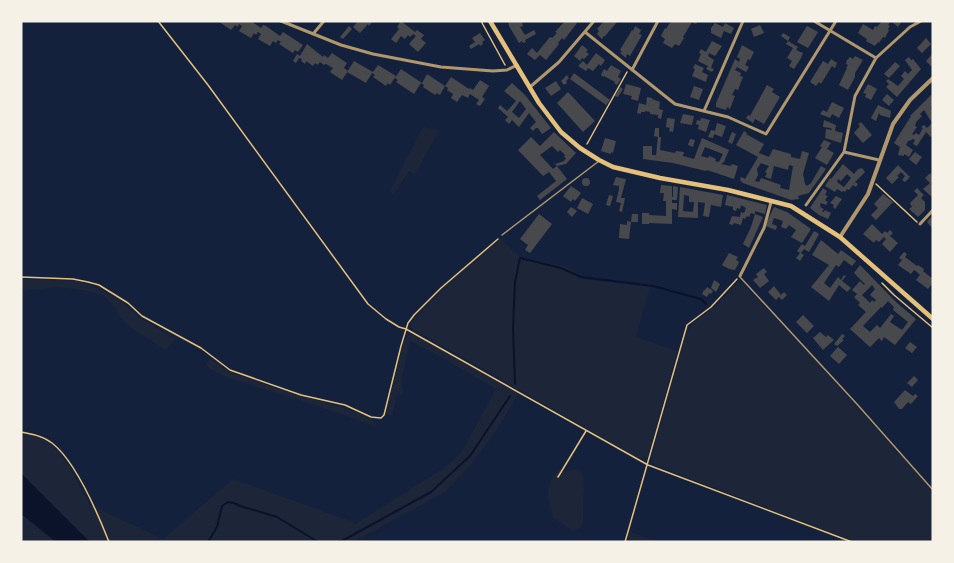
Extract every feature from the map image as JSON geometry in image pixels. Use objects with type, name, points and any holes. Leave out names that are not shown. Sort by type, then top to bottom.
[{"type":"main road","points":[[490,21],[539,103],[561,132],[584,150],[613,167],[728,190],[791,206],[840,237],[933,319]]},
{"type":"street","points":[[281,21],[341,45],[373,54],[441,67],[494,71],[507,70],[516,65]]},
{"type":"street","points":[[313,34],[324,21]]},
{"type":"street","points":[[530,87],[559,62],[594,21]]},
{"type":"street","points":[[630,69],[658,21]]},
{"type":"street","points":[[704,111],[743,21]]},
{"type":"street","points":[[814,21],[876,58]]},
{"type":"street","points":[[585,32],[675,104],[728,117],[766,134],[836,21]]},
{"type":"street","points":[[806,205],[844,152],[855,96],[876,58],[910,27],[921,21]]},
{"type":"street","points":[[840,237],[868,194],[893,124],[910,100],[933,78]]},
{"type":"street","points":[[844,152],[879,160]]},
{"type":"street","points":[[740,276],[764,228],[772,200]]},
{"type":"street","points":[[920,224],[933,210]]},
{"type":"lane","points":[[502,235],[599,160]]},
{"type":"lane","points":[[740,276],[933,490]]},
{"type":"path","points":[[158,21],[208,85],[368,304],[386,319],[648,465],[852,542]]},
{"type":"path","points":[[481,21],[507,70]]},
{"type":"path","points":[[584,150],[630,69]]},
{"type":"path","points":[[873,180],[920,224]]},
{"type":"path","points":[[21,277],[73,279],[99,285],[128,303],[142,316],[201,348],[230,370],[301,395],[345,405],[371,417],[381,418],[384,415],[408,323],[435,295],[502,235]]},
{"type":"path","points":[[625,542],[687,325],[711,307],[740,276]]},
{"type":"path","points":[[884,276],[880,281],[933,328]]},
{"type":"path","points":[[558,477],[587,431]]},
{"type":"path","points":[[21,432],[41,437],[61,452],[90,498],[108,542]]},
{"type":"shaded area","points":[[423,127],[439,130],[415,175],[409,171],[394,194],[390,191]]},
{"type":"shaded area","points":[[501,239],[520,257],[568,267],[583,279],[650,287],[636,337],[677,351],[648,457],[638,458],[413,329],[411,322],[447,284]]},
{"type":"shaded area","points":[[21,279],[75,281],[88,284],[117,298],[143,320],[176,339],[165,350],[130,327],[103,295],[59,287],[21,291]]},
{"type":"shaded area","points":[[737,283],[743,284],[815,360],[933,492],[933,542],[856,542],[653,463],[651,458],[685,337],[692,324],[718,304]]},
{"type":"shaded area","points":[[410,333],[519,393],[474,461],[445,492],[353,542],[21,542],[21,431],[44,439],[58,451],[90,505],[163,539],[233,479],[353,522],[354,525],[444,468],[461,453],[496,389],[410,341],[401,380],[403,391],[402,394],[397,395],[391,417],[386,413],[403,344]]},
{"type":"shaded area","points":[[209,358],[228,371],[243,377],[370,418],[378,427],[229,378],[206,365]]},
{"type":"shaded area","points":[[579,469],[584,479],[583,523],[579,529],[573,531],[553,518],[548,492],[554,475],[560,470],[563,472]]},
{"type":"shaded area","points":[[21,473],[90,542],[56,542],[21,514]]},
{"type":"shaded area","points":[[630,532],[657,542],[627,542]]},
{"type":"building","points":[[218,21],[251,21],[261,28],[263,25],[266,26],[280,36],[283,32],[303,45],[298,52],[295,50],[293,53],[279,44],[281,42],[278,40],[276,43],[273,41],[270,46],[258,39],[261,34],[258,32],[256,35],[254,33],[251,38],[239,31],[242,26],[239,24],[231,30]]},
{"type":"building","points":[[358,21],[373,21],[360,33],[353,27]]},
{"type":"building","points":[[401,21],[415,32],[417,30],[424,35],[421,39],[426,43],[418,52],[409,44],[416,36],[413,34],[410,37],[408,35],[405,39],[401,36],[396,43],[391,39],[399,29],[397,27]]},
{"type":"building","points":[[508,21],[525,21],[520,27],[525,35],[534,30],[536,34],[525,40],[526,42],[519,43]]},
{"type":"building","points":[[565,21],[577,23],[564,40],[562,38],[546,60],[540,55],[535,60],[527,54],[532,48],[537,53],[550,37],[552,38],[557,33],[555,32]]},
{"type":"building","points":[[604,21],[618,21],[602,39],[597,34],[599,31],[597,29]]},
{"type":"building","points":[[673,21],[698,21],[696,24],[692,22],[679,46],[675,44],[672,48],[663,43],[665,39],[661,36],[665,28]]},
{"type":"building","points":[[882,21],[891,21],[888,25],[889,30],[885,38],[883,37],[875,46],[858,33],[863,24],[873,30]]},
{"type":"building","points":[[891,21],[902,21],[898,27]]},
{"type":"building","points":[[715,23],[723,27],[725,23],[734,28],[731,34],[724,31],[721,38],[711,33],[711,28]]},
{"type":"building","points":[[760,25],[764,33],[754,37],[751,29]]},
{"type":"building","points":[[349,26],[352,29],[343,39],[340,37]]},
{"type":"building","points":[[635,26],[641,30],[639,34],[642,35],[630,56],[627,54],[626,58],[620,50]]},
{"type":"building","points":[[807,26],[818,32],[808,48],[797,42]]},
{"type":"building","points":[[480,33],[485,40],[483,44],[471,49],[469,46],[475,42],[472,38]]},
{"type":"building","points":[[783,33],[790,37],[788,41],[781,36]]},
{"type":"building","points":[[926,38],[931,44],[922,53],[917,48]]},
{"type":"building","points":[[712,41],[722,46],[715,56],[709,53],[708,56],[714,60],[712,72],[706,69],[708,66],[698,61],[701,49],[706,52]]},
{"type":"building","points":[[788,41],[798,47],[796,50],[803,53],[794,69],[789,66],[792,61],[787,58],[793,48],[786,44]]},
{"type":"building","points":[[307,44],[323,57],[324,55],[328,58],[332,53],[347,63],[344,68],[348,71],[342,80],[330,72],[333,68],[326,64],[320,62],[313,66],[306,61],[305,64],[299,58],[296,63],[293,61],[297,54],[300,56]]},
{"type":"building","points":[[582,45],[589,54],[580,61],[574,56]]},
{"type":"building","points":[[742,45],[754,52],[745,65],[749,67],[746,72],[737,67],[735,70],[743,77],[738,90],[735,89],[732,95],[735,96],[730,109],[716,107],[735,59],[739,62],[740,59],[737,57]]},
{"type":"building","points":[[596,53],[605,60],[601,66],[599,64],[593,71],[588,68],[586,71],[578,66],[583,61],[587,65]]},
{"type":"building","points":[[933,53],[933,68],[926,61]]},
{"type":"building","points":[[855,56],[863,60],[848,90],[839,85],[848,65],[847,60]]},
{"type":"building","points":[[909,57],[921,69],[897,97],[886,87],[889,84],[886,81],[888,79],[898,86],[904,79],[901,76],[905,71],[908,74],[912,70],[905,60]]},
{"type":"building","points":[[831,59],[837,63],[835,68],[832,66],[821,84],[819,82],[816,86],[810,82],[823,61],[828,64]]},
{"type":"building","points":[[354,61],[373,72],[378,65],[396,76],[390,85],[388,83],[386,86],[373,77],[375,75],[372,73],[366,83],[347,72]]},
{"type":"building","points":[[895,62],[900,66],[889,78],[884,74]]},
{"type":"building","points":[[695,64],[704,68],[702,72],[708,75],[706,82],[692,76]]},
{"type":"building","points":[[611,65],[621,71],[618,77],[621,79],[617,85],[601,75],[604,69],[607,71]]},
{"type":"building","points":[[401,69],[422,83],[427,74],[445,86],[440,95],[437,93],[435,95],[421,83],[414,94],[396,82],[398,80],[395,78]]},
{"type":"building","points":[[574,73],[610,100],[606,105],[570,79]]},
{"type":"building","points":[[567,75],[569,78],[564,85],[561,81]]},
{"type":"building","points":[[451,77],[473,90],[480,80],[489,86],[482,97],[485,99],[480,106],[476,104],[479,100],[470,94],[468,98],[462,95],[457,102],[451,98],[453,94],[445,86]]},
{"type":"building","points":[[556,81],[561,89],[551,96],[545,88]]},
{"type":"building","points":[[512,83],[525,95],[551,128],[542,134],[538,128],[533,131],[530,128],[536,122],[529,113],[519,127],[512,120],[509,124],[505,120],[508,117],[498,108],[500,105],[507,111],[516,101],[504,91]],"holes":[[[520,101],[526,109],[519,118],[512,112]]]},
{"type":"building","points":[[626,84],[641,88],[638,101],[631,99],[632,96],[623,94]]},
{"type":"building","points":[[868,84],[877,89],[871,100],[863,93]]},
{"type":"building","points":[[767,85],[774,89],[772,92],[780,97],[764,124],[755,119],[753,123],[746,118],[750,116]]},
{"type":"building","points":[[694,86],[703,89],[699,100],[690,97]]},
{"type":"building","points":[[620,87],[623,89],[618,97],[615,96]]},
{"type":"building","points":[[568,92],[595,121],[583,132],[557,103]]},
{"type":"building","points":[[887,94],[894,100],[889,106],[882,100]]},
{"type":"building","points":[[931,95],[933,97],[931,108],[933,135],[931,137],[926,132],[917,146],[913,144],[915,140],[908,141],[906,145],[913,150],[909,157],[904,154],[904,156],[898,155],[900,147],[894,143],[910,116]],"holes":[[[924,110],[932,123],[927,128],[924,125],[921,127],[923,128],[919,135],[912,134]]]},
{"type":"building","points":[[647,97],[660,102],[659,109],[663,110],[661,119],[650,112],[637,113],[639,103],[646,105]]},
{"type":"building","points":[[832,102],[844,108],[839,118],[832,114],[830,118],[820,114],[823,110],[827,112]]},
{"type":"building","points":[[878,105],[891,111],[890,118],[879,113],[876,121],[871,118]]},
{"type":"building","points":[[683,114],[694,116],[692,125],[680,123]]},
{"type":"building","points":[[667,118],[675,119],[673,132],[666,127]]},
{"type":"building","points":[[701,118],[710,120],[706,132],[698,129],[699,125],[696,124]]},
{"type":"building","points":[[824,120],[836,125],[835,131],[843,133],[841,143],[825,138],[826,129],[832,130],[823,127]]},
{"type":"building","points":[[861,122],[872,135],[863,143],[854,133]]},
{"type":"building","points":[[717,123],[726,126],[722,137],[714,134],[713,138],[708,137],[711,130],[715,131]]},
{"type":"building","points":[[655,128],[659,128],[660,150],[684,152],[683,156],[694,159],[702,138],[729,150],[721,164],[738,166],[734,179],[707,170],[643,159],[643,146],[652,146],[652,155],[656,155],[658,137],[654,136]],"holes":[[[705,147],[723,154],[719,162],[709,156],[708,158],[701,156]]]},
{"type":"building","points":[[744,131],[764,144],[759,153],[769,157],[773,149],[800,159],[802,151],[809,153],[803,174],[807,186],[821,166],[826,169],[809,193],[798,196],[799,199],[791,200],[740,180],[741,177],[745,179],[758,157],[736,145]],"holes":[[[761,163],[769,166],[765,177],[771,179],[774,166],[788,170],[789,165],[793,166],[789,190],[761,178],[759,182],[755,181],[758,175],[757,169]]]},
{"type":"building","points":[[554,132],[576,153],[566,164],[557,166],[567,179],[540,200],[537,196],[556,181],[549,172],[543,176],[518,150],[531,137],[540,146]],"holes":[[[552,146],[558,152],[560,150],[566,158],[555,164],[557,166],[553,169],[540,155]]]},
{"type":"building","points":[[732,132],[736,134],[732,144],[728,142]]},
{"type":"building","points":[[605,138],[616,141],[611,154],[601,151]]},
{"type":"building","points":[[690,139],[695,140],[693,147],[688,145]]},
{"type":"building","points":[[824,140],[831,143],[827,149],[834,153],[827,165],[815,158]]},
{"type":"building","points":[[915,152],[922,157],[916,165],[909,159]]},
{"type":"building","points":[[843,164],[854,174],[862,168],[865,172],[855,182],[858,184],[856,187],[853,185],[845,192],[837,189],[835,192],[825,186]],"holes":[[[847,174],[851,178],[844,187],[837,182]]]},
{"type":"building","points":[[898,165],[910,177],[905,182],[902,180],[905,176],[901,172],[892,184],[886,178]]},
{"type":"building","points":[[930,173],[933,176],[931,184],[933,198],[923,189],[930,183],[925,178]]},
{"type":"building","points":[[616,177],[626,179],[621,198],[625,198],[622,212],[619,211],[621,203],[616,202],[619,186],[613,185]]},
{"type":"building","points":[[586,178],[590,182],[586,186],[582,182]]},
{"type":"building","points":[[661,185],[672,186],[672,197],[673,186],[678,187],[677,200],[672,200],[672,203],[677,203],[677,210],[672,209],[672,224],[642,224],[642,213],[666,216],[666,201],[663,201],[664,193],[660,193]]},
{"type":"building","points":[[571,186],[581,193],[575,201],[573,199],[571,202],[563,196]]},
{"type":"building","points":[[680,187],[723,195],[721,207],[711,205],[709,217],[703,216],[705,203],[698,202],[698,218],[678,217]],"holes":[[[684,195],[689,196],[689,202],[694,202],[693,212],[683,211]]]},
{"type":"building","points":[[823,188],[827,191],[825,195],[828,196],[825,200],[828,202],[826,205],[821,203],[820,207],[824,209],[822,211],[831,213],[828,219],[810,208]]},
{"type":"building","points":[[917,188],[924,195],[921,198],[925,202],[925,210],[918,217],[909,209],[912,207],[910,203],[918,195],[914,191]]},
{"type":"building","points":[[883,194],[893,202],[876,220],[871,215],[878,208],[874,204]]},
{"type":"building","points":[[609,195],[613,196],[610,206],[606,205]]},
{"type":"building","points":[[727,195],[767,205],[765,214],[755,211],[755,214],[751,213],[749,217],[743,218],[741,225],[729,224],[732,216],[740,217],[741,212],[744,213],[746,208],[741,205],[736,211],[733,207],[725,205]]},
{"type":"building","points":[[836,196],[842,199],[835,209],[830,203]]},
{"type":"building","points":[[582,198],[593,204],[588,214],[577,208]]},
{"type":"building","points":[[571,207],[577,211],[572,217],[567,212]]},
{"type":"building","points":[[774,207],[787,212],[811,229],[802,243],[791,237],[796,230],[789,225],[786,229],[781,227],[783,221],[774,218],[772,224],[777,226],[776,230],[765,226]]},
{"type":"building","points":[[539,214],[552,224],[530,253],[525,250],[528,245],[520,239]]},
{"type":"building","points":[[632,214],[638,214],[638,222],[631,222]]},
{"type":"building","points":[[755,214],[763,217],[749,248],[743,244]]},
{"type":"building","points":[[931,217],[933,219],[933,229],[927,222]]},
{"type":"building","points":[[627,221],[631,222],[629,239],[619,238],[620,224],[627,225]]},
{"type":"building","points":[[872,224],[882,234],[890,230],[893,233],[890,236],[898,243],[890,252],[882,244],[886,239],[884,237],[874,243],[863,234]]},
{"type":"building","points":[[814,231],[819,234],[809,252],[804,249],[801,253],[804,255],[800,261],[796,258],[800,253],[797,251],[802,244],[805,246]]},
{"type":"building","points":[[821,240],[838,254],[841,250],[856,261],[852,266],[844,260],[839,267],[836,265],[824,283],[830,288],[838,277],[841,280],[844,275],[846,276],[842,281],[851,288],[847,292],[839,285],[829,301],[811,287],[829,265],[812,255]]},
{"type":"building","points":[[904,252],[907,254],[905,257],[924,269],[923,271],[933,279],[933,286],[931,285],[928,289],[916,280],[920,275],[917,272],[914,270],[911,274],[898,265],[902,260],[899,258]]},
{"type":"building","points":[[729,253],[738,257],[736,260],[739,262],[735,270],[722,265]]},
{"type":"building","points":[[860,265],[916,319],[895,345],[884,337],[882,341],[879,338],[870,347],[850,329],[866,312],[858,305],[860,303],[854,297],[857,294],[852,290],[860,281],[865,284],[854,273]],"holes":[[[872,285],[875,289],[870,295],[876,300],[870,303],[862,295]],[[888,301],[894,307],[893,310],[908,322],[902,330],[890,322],[894,316],[891,314],[880,328],[877,325],[870,332],[863,326]]]},
{"type":"building","points":[[764,268],[767,272],[764,274],[769,281],[760,288],[753,280],[758,277],[756,274]]},
{"type":"building","points":[[714,280],[720,284],[716,292],[711,288]]},
{"type":"building","points":[[774,286],[781,295],[784,292],[787,295],[782,300],[779,297],[776,300],[768,292]]},
{"type":"building","points":[[707,287],[713,291],[707,297],[702,294]]},
{"type":"building","points":[[803,315],[814,326],[807,333],[796,322]]},
{"type":"building","points":[[820,332],[834,340],[823,350],[813,338]]},
{"type":"building","points":[[842,334],[845,336],[842,339],[844,340],[837,346],[834,344]]},
{"type":"building","points":[[910,342],[917,347],[912,353],[905,348]]},
{"type":"building","points":[[838,347],[847,355],[839,364],[830,356]]},
{"type":"building","points":[[914,376],[918,380],[912,387],[907,383]]},
{"type":"building","points":[[905,390],[913,396],[915,394],[918,396],[911,404],[908,402],[902,409],[899,409],[894,402]]},
{"type":"waterway","points":[[515,384],[513,328],[515,282],[520,258],[561,268],[581,277],[653,286],[701,299],[706,304]]},
{"type":"waterway","points":[[340,542],[431,492],[470,456],[510,396]]},
{"type":"waterway","points":[[208,542],[217,527],[222,506],[228,502],[277,517],[318,542]]}]
